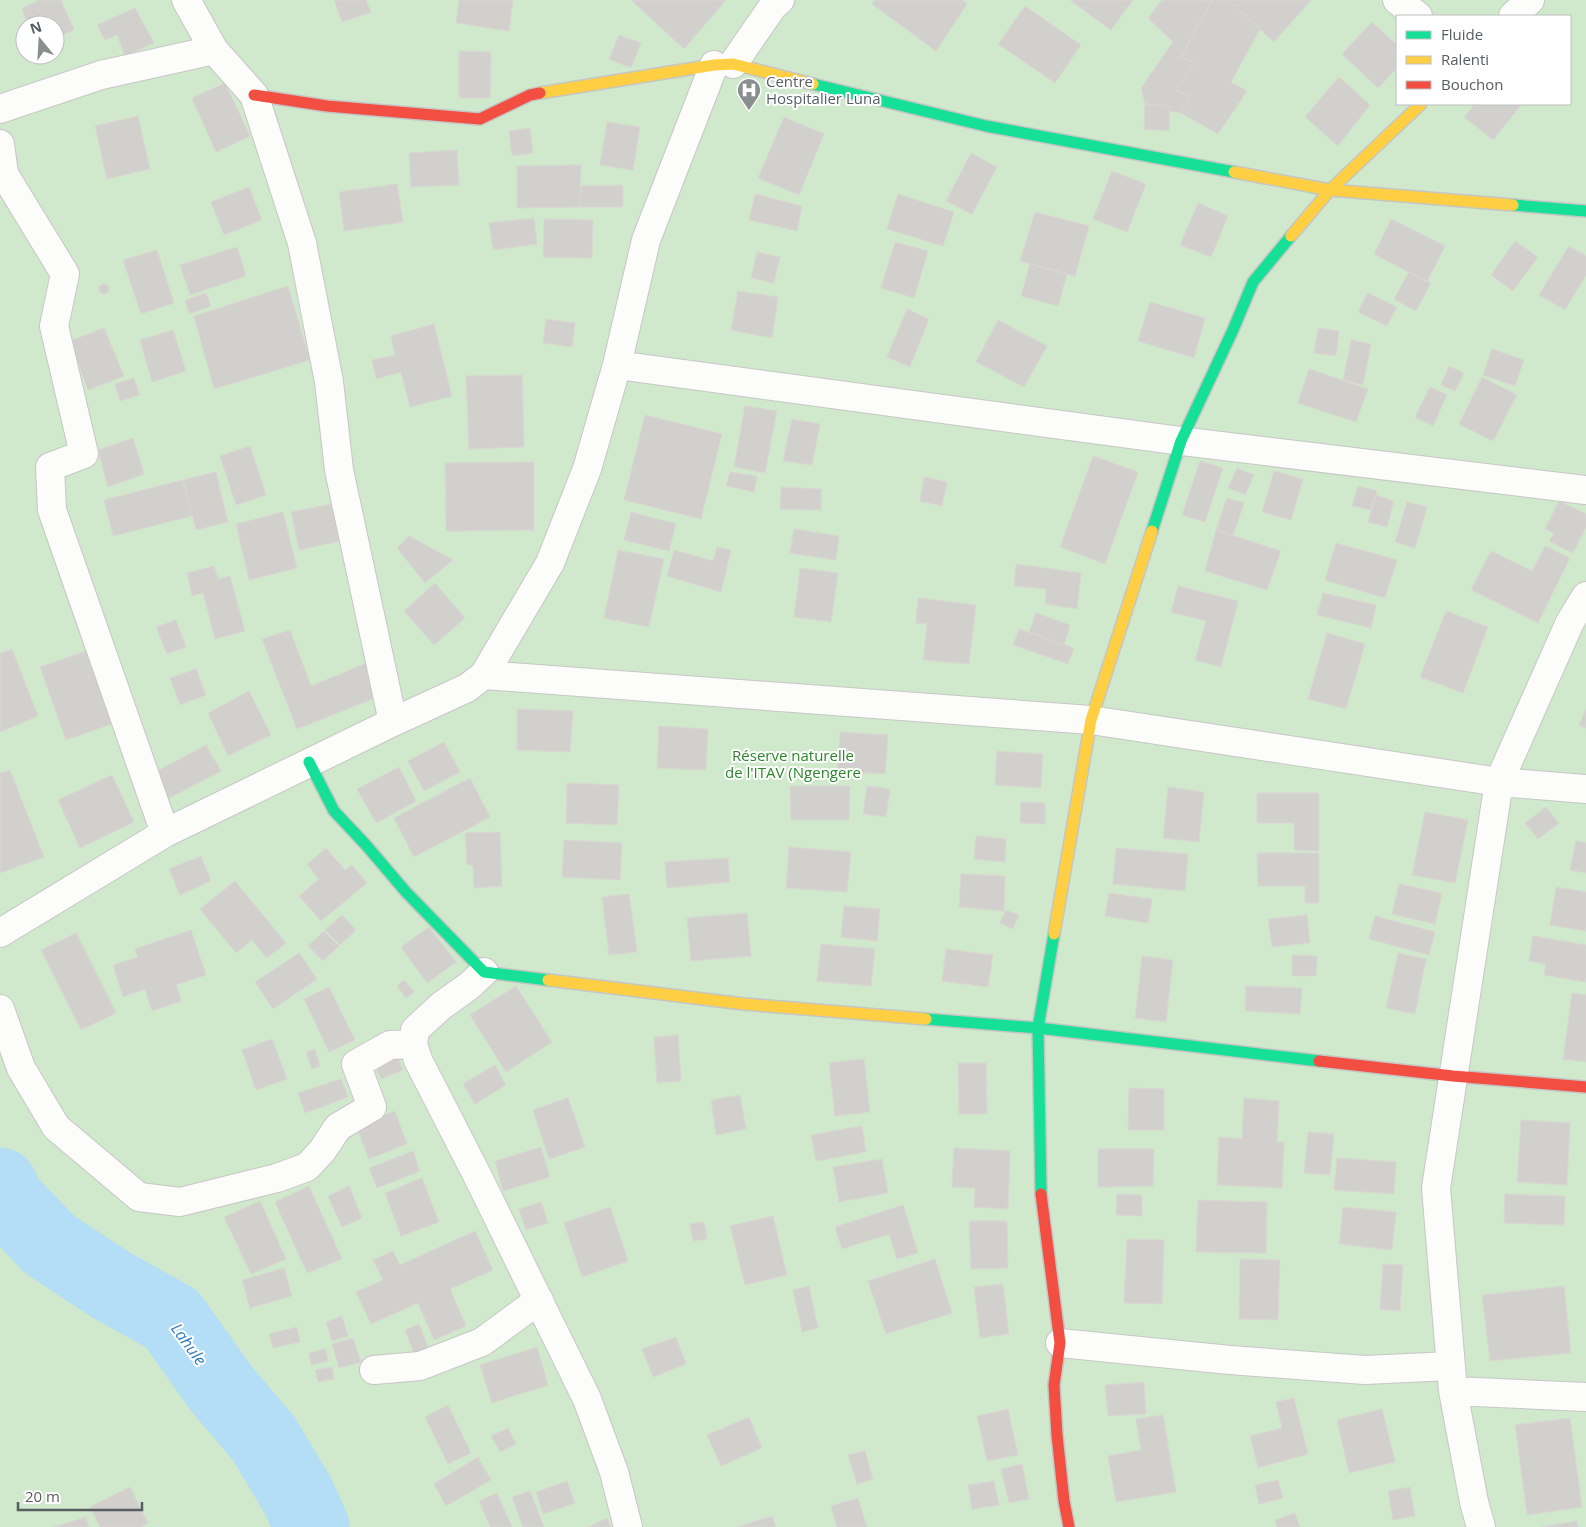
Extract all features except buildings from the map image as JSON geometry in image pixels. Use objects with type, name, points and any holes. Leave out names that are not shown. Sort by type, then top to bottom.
[{"type":"street","points":[[186,0],[214,50],[254,96],[302,243],[329,382],[339,470],[393,722]]},
{"type":"street","points":[[0,933],[165,833],[309,762],[467,688],[484,675],[550,563],[587,469],[617,366],[646,240],[724,64],[780,0]]},
{"type":"street","points":[[1397,0],[1417,15]]},
{"type":"street","points":[[1514,15],[1530,0]]},
{"type":"street","points":[[0,109],[101,75],[214,50]]},
{"type":"street","points":[[254,96],[327,106],[480,119],[530,95],[724,64],[986,126],[1330,190],[1586,211]]},
{"type":"street","points":[[1069,1527],[1062,1482],[1054,1385],[1060,1342],[1041,1202],[1038,1028],[1091,720],[1181,442],[1253,282],[1330,190],[1420,105]]},
{"type":"street","points":[[0,144],[4,174],[65,274],[54,326],[84,454],[50,467],[52,510],[165,833]]},
{"type":"street","points":[[617,366],[1181,442],[1586,490]]},
{"type":"street","points":[[1481,1527],[1474,1502],[1452,1378],[1436,1188],[1499,782],[1570,622],[1586,596]]},
{"type":"street","points":[[484,675],[1091,720],[1499,782],[1586,789]]},
{"type":"street","points":[[309,762],[334,811],[406,892],[484,972],[744,1004],[1038,1028],[1453,1076],[1586,1087]]},
{"type":"street","points":[[484,972],[469,986],[441,1006],[415,1030],[412,1044],[418,1060],[587,1399],[614,1472],[628,1527]]},
{"type":"street","points":[[0,1009],[21,1068],[56,1127],[139,1197],[180,1202],[277,1178],[307,1167],[322,1150],[338,1126],[372,1107],[356,1064],[390,1045],[412,1044]]},
{"type":"street","points":[[374,1370],[420,1366],[482,1342],[538,1300]]},
{"type":"street","points":[[1060,1342],[1230,1360],[1452,1378],[1586,1397]]},
{"type":"green space","name":"Réserve naturelle de l'ITAV (Ngengere","points":[[0,0],[1586,0],[1586,1527],[0,1527]]},
{"type":"waterway","name":"Lahule","points":[[0,1185],[8,1201],[49,1244],[111,1285],[172,1319],[220,1387],[264,1439],[298,1496],[312,1527]]},
{"type":"traffic: fast","points":[[813,84],[986,126],[1234,172]]},
{"type":"traffic: fast","points":[[1513,205],[1586,211]]},
{"type":"traffic: fast","points":[[1152,531],[1181,441],[1233,330],[1253,282],[1291,236]]},
{"type":"traffic: fast","points":[[309,762],[334,811],[406,892],[484,972],[548,980]]},
{"type":"traffic: fast","points":[[1041,1194],[1038,1028],[1054,934]]},
{"type":"traffic: fast","points":[[926,1019],[1038,1028],[1319,1061]]},
{"type":"traffic: slow","points":[[540,93],[714,65],[733,64],[813,84]]},
{"type":"traffic: slow","points":[[1291,236],[1330,190],[1420,105]]},
{"type":"traffic: slow","points":[[1234,172],[1330,190],[1513,205]]},
{"type":"traffic: slow","points":[[1054,934],[1091,720],[1152,531]]},
{"type":"traffic: slow","points":[[548,980],[744,1004],[926,1019]]},
{"type":"traffic: jam","points":[[254,95],[327,106],[480,119],[530,95],[540,93]]},
{"type":"traffic: jam","points":[[1319,1061],[1453,1076],[1586,1087]]},
{"type":"traffic: jam","points":[[1041,1194],[1060,1343],[1054,1385],[1057,1435],[1064,1501],[1069,1527]]},
{"type":"place","name":"Centre Hospitalier Luna","points":[[749,111]]}]
